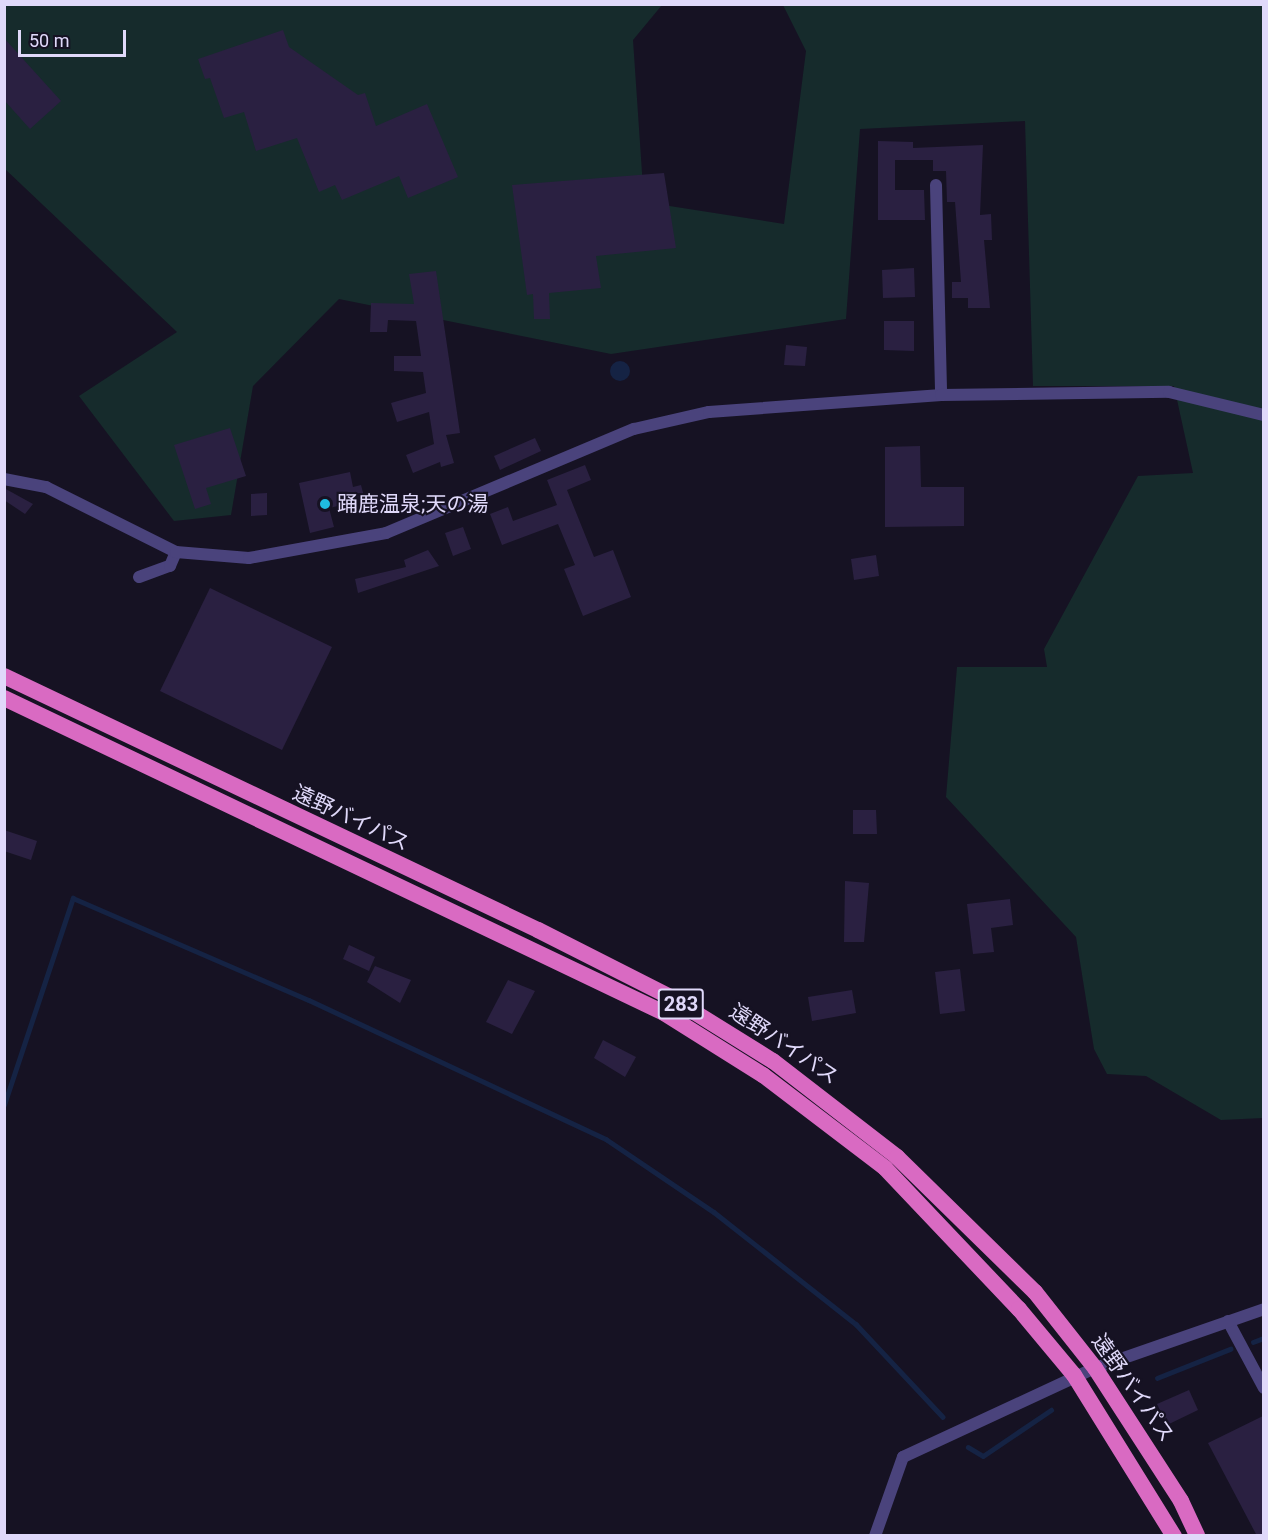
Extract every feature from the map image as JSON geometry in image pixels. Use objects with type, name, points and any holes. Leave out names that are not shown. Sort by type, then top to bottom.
[{"type":"highway","name":"遠野バイパス","points":[[4,676],[670,997],[832,1104],[998,1251],[1095,1368],[1181,1501],[1197,1536]]},
{"type":"highway","name":"遠野バイパス","points":[[4,698],[664,1013],[825,1119],[942,1224],[1074,1375],[1174,1536]]},
{"type":"highway","points":[[430,901],[437,883]]},
{"type":"street","points":[[936,185],[941,395]]},
{"type":"street","points":[[4,479],[46,488],[176,552],[249,558],[386,532],[673,417],[941,395],[1169,392],[1263,415]]},
{"type":"street","points":[[139,577],[170,566],[176,552]]},
{"type":"street","points":[[875,1536],[903,1457],[1074,1375],[1263,1310]]},
{"type":"street","points":[[1228,1321],[1263,1388]]},
{"type":"green space","points":[[4,5],[662,5],[633,40],[644,202],[784,224],[806,51],[783,5],[1263,5],[1263,1118],[1221,1120],[1146,1076],[1107,1074],[1094,1049],[1076,937],[946,797],[957,667],[1047,667],[1044,649],[1138,476],[1193,473],[1174,386],[1033,386],[1025,121],[860,129],[846,319],[611,354],[339,299],[253,386],[231,515],[174,521],[79,396],[177,332],[5,169]]},
{"type":"water","points":[[620,361],[627,364],[630,371],[627,378],[620,381],[613,378],[610,371],[613,364]]},
{"type":"building","points":[[283,30],[289,47],[358,95],[365,93],[376,126],[427,104],[458,177],[408,198],[399,176],[342,200],[335,185],[319,192],[297,138],[256,151],[244,112],[224,118],[210,78],[205,79],[198,59]]},
{"type":"building","points":[[4,38],[61,101],[30,129],[4,100]]},
{"type":"building","points":[[878,141],[913,142],[913,148],[983,145],[980,215],[991,214],[992,240],[984,240],[990,308],[968,308],[968,298],[952,298],[952,282],[961,282],[955,202],[947,202],[946,171],[933,171],[933,160],[895,160],[895,190],[924,190],[925,220],[878,220]]},
{"type":"building","points":[[664,173],[676,248],[596,256],[601,288],[549,293],[550,319],[534,319],[533,294],[527,295],[512,185]]},
{"type":"building","points":[[914,268],[915,297],[883,298],[882,270]]},
{"type":"building","points":[[436,271],[460,433],[446,435],[454,463],[441,467],[440,462],[413,473],[406,455],[434,444],[429,412],[397,422],[391,403],[426,393],[423,372],[394,371],[394,356],[421,356],[416,321],[388,320],[387,332],[370,332],[371,303],[414,304],[409,274]]},
{"type":"building","points":[[884,321],[914,321],[914,351],[884,350]]},
{"type":"building","points":[[786,345],[807,347],[805,366],[784,365]]},
{"type":"building","points":[[230,428],[246,476],[206,488],[211,504],[195,509],[174,445]]},
{"type":"building","points":[[535,438],[541,451],[500,470],[494,456]]},
{"type":"building","points":[[920,446],[921,487],[964,487],[964,526],[885,527],[885,447]]},
{"type":"building","points":[[585,465],[591,480],[567,490],[594,557],[613,550],[631,597],[583,616],[564,569],[575,565],[558,524],[502,545],[490,514],[508,507],[513,521],[557,505],[547,480]]},
{"type":"building","name":"踊鹿温泉;天の湯","points":[[350,472],[353,487],[361,485],[365,500],[329,508],[334,527],[310,533],[299,483]]},
{"type":"building","points":[[4,488],[33,504],[25,514],[4,500]]},
{"type":"building","points":[[267,493],[267,515],[251,516],[251,494]]},
{"type":"building","points":[[463,527],[471,549],[453,556],[445,533]]},
{"type":"building","points":[[428,550],[439,566],[358,593],[355,579],[406,567],[404,560]]},
{"type":"building","points":[[876,555],[879,576],[854,580],[851,559]]},
{"type":"building","points":[[210,588],[332,647],[282,750],[160,691]]},
{"type":"building","points":[[853,810],[876,810],[877,834],[853,834]]},
{"type":"building","points":[[4,830],[37,841],[31,860],[4,851]]},
{"type":"building","points":[[845,881],[869,883],[864,942],[844,942]]},
{"type":"building","points":[[1010,899],[1013,925],[991,928],[994,952],[973,954],[967,904]]},
{"type":"building","points":[[349,945],[375,957],[369,971],[343,959]]},
{"type":"building","points":[[375,966],[411,980],[400,1003],[367,982]]},
{"type":"building","points":[[960,969],[965,1011],[940,1014],[935,972]]},
{"type":"building","points":[[508,980],[535,991],[512,1034],[486,1022]]},
{"type":"building","points":[[852,990],[856,1013],[812,1021],[808,997]]},
{"type":"building","points":[[603,1040],[636,1057],[625,1077],[594,1058]]},
{"type":"building","points":[[1189,1390],[1198,1410],[1167,1425],[1157,1404]]},
{"type":"building","points":[[1263,1416],[1263,1536],[1257,1536],[1208,1443]]},
{"type":"waterway","points":[[4,1105],[73,898],[309,1000],[606,1139],[714,1212],[856,1324],[943,1417]]},
{"type":"waterway","points":[[1253,1342],[1264,1338]]},
{"type":"waterway","points":[[1157,1378],[1230,1349]]},
{"type":"waterway","points":[[968,1447],[983,1456],[1051,1410]]},
{"type":"place","name":"踊鹿温泉;天の湯","points":[[325,504]]}]
